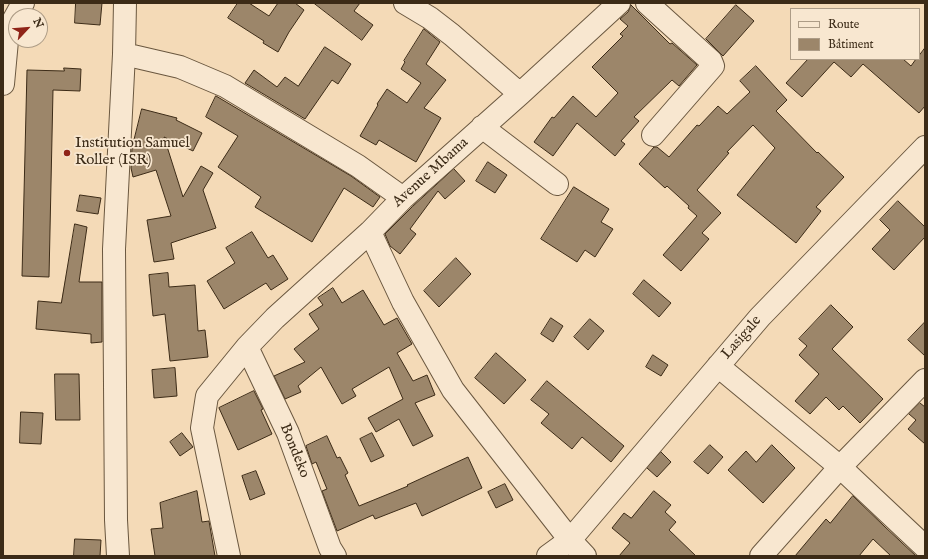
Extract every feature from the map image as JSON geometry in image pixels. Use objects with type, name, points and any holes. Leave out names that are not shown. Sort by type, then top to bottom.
[{"type":"street","points":[[3,84],[6,30],[23,3]]},
{"type":"street","points":[[118,556],[116,520],[114,249],[124,54],[125,3]]},
{"type":"street","points":[[405,3],[430,18],[452,34],[520,94]]},
{"type":"street","name":"Avenue Mbama","points":[[229,556],[202,428],[207,396],[247,348],[275,318],[370,232],[403,198],[520,94],[619,3]]},
{"type":"street","points":[[647,3],[711,61],[712,66],[653,135]]},
{"type":"street","points":[[124,54],[180,67],[225,86],[358,166],[403,198]]},
{"type":"street","points":[[482,127],[557,184]]},
{"type":"street","name":"Lasigale","points":[[548,556],[570,540],[760,317],[925,147]]},
{"type":"street","points":[[370,232],[402,302],[453,390],[570,540],[585,556]]},
{"type":"street","name":"Bondeko","points":[[247,348],[288,433],[330,548],[335,556]]},
{"type":"street","points":[[718,366],[840,467],[925,547]]},
{"type":"street","points":[[761,556],[840,467],[925,380]]},
{"type":"building","points":[[76,3],[102,3],[100,25],[75,23]]},
{"type":"building","points":[[238,3],[249,3],[269,16],[278,3],[295,3],[304,10],[278,52],[263,43],[264,41],[228,18]]},
{"type":"building","points":[[314,3],[360,3],[354,11],[373,25],[362,40]]},
{"type":"building","points":[[631,5],[670,44],[672,43],[697,65],[679,86],[672,80],[634,117],[639,121],[621,141],[625,144],[615,156],[577,123],[553,156],[534,142],[552,117],[554,118],[573,96],[596,117],[618,93],[592,67],[623,36],[620,34],[628,26],[620,19],[628,12]]},
{"type":"building","points":[[736,5],[754,21],[723,56],[706,39]]},
{"type":"building","points":[[424,29],[440,42],[426,64],[446,80],[424,108],[441,118],[416,162],[379,140],[376,145],[360,136],[387,89],[407,103],[421,83],[401,69],[405,62],[404,61]]},
{"type":"building","points":[[325,47],[351,64],[338,84],[332,80],[305,119],[245,83],[254,70],[277,87],[285,77],[298,86]]},
{"type":"building","points":[[925,48],[925,106],[919,113],[863,64],[851,77],[834,62],[802,97],[786,83],[807,60],[904,60],[911,66],[915,60],[920,60],[920,55]]},
{"type":"building","points":[[756,66],[787,100],[776,111],[817,153],[818,152],[844,177],[816,207],[821,211],[796,243],[737,195],[775,148],[753,125],[727,152],[729,153],[697,190],[721,213],[702,233],[709,239],[681,271],[663,255],[697,216],[688,208],[689,206],[667,186],[665,188],[639,164],[654,147],[657,147],[669,157],[697,125],[699,126],[718,106],[727,114],[750,92],[740,81]]},
{"type":"building","points":[[64,68],[81,69],[80,91],[53,90],[49,277],[22,276],[27,70],[64,71]]},
{"type":"building","points":[[216,96],[351,176],[380,197],[373,207],[344,188],[312,242],[255,207],[261,197],[218,167],[238,136],[206,117]]},
{"type":"building","points":[[142,109],[177,118],[176,120],[202,133],[193,151],[164,137],[183,197],[201,166],[213,173],[203,190],[216,228],[171,243],[174,259],[154,262],[147,220],[171,216],[156,170],[133,177],[131,168],[132,148]]},
{"type":"building","points":[[488,162],[507,175],[495,193],[476,181]]},
{"type":"building","points":[[454,169],[465,181],[445,199],[438,191],[410,229],[416,234],[400,254],[390,246],[385,234]]},
{"type":"building","points":[[574,187],[609,209],[601,222],[613,229],[595,257],[585,250],[577,262],[541,239]]},
{"type":"building","points":[[80,195],[101,198],[98,214],[77,211]]},
{"type":"building","points":[[898,201],[925,227],[925,237],[894,270],[872,249],[890,230],[880,220]]},
{"type":"building","points":[[75,224],[87,227],[79,282],[102,282],[102,342],[91,343],[91,334],[36,329],[38,301],[61,303]]},
{"type":"building","points":[[252,232],[268,258],[273,255],[288,279],[271,290],[266,283],[224,309],[207,281],[235,263],[226,248]]},
{"type":"building","points":[[456,258],[471,274],[439,307],[424,291]]},
{"type":"building","points":[[168,273],[169,287],[195,285],[198,331],[205,330],[208,357],[170,361],[165,314],[153,316],[149,275]]},
{"type":"building","points":[[644,280],[671,303],[659,317],[633,294]]},
{"type":"building","points":[[333,288],[342,303],[363,290],[384,325],[397,318],[412,344],[397,353],[413,381],[427,375],[435,395],[415,403],[433,436],[413,446],[399,419],[376,432],[368,418],[403,399],[389,367],[352,389],[356,396],[342,404],[321,367],[298,386],[301,392],[285,399],[274,376],[305,362],[294,349],[319,329],[309,314],[323,305],[318,298]]},
{"type":"building","points":[[831,305],[853,327],[832,349],[883,399],[860,423],[843,406],[839,410],[826,397],[810,414],[795,401],[819,374],[799,355],[807,346],[799,339]]},
{"type":"building","points":[[551,318],[563,326],[553,342],[541,334]]},
{"type":"building","points":[[590,319],[604,331],[588,350],[574,337]]},
{"type":"building","points":[[925,322],[925,356],[908,340]]},
{"type":"building","points":[[496,353],[526,380],[504,404],[475,378]]},
{"type":"building","points":[[653,355],[668,365],[661,376],[646,367]]},
{"type":"building","points":[[175,368],[177,396],[154,398],[152,370]]},
{"type":"building","points":[[55,374],[79,374],[80,420],[56,420]]},
{"type":"building","points":[[547,381],[624,446],[611,462],[582,437],[572,449],[541,423],[549,414],[531,400]]},
{"type":"building","points":[[254,391],[263,409],[261,410],[272,434],[238,450],[219,408]]},
{"type":"building","points":[[920,403],[925,407],[925,444],[908,429],[916,420],[909,414]]},
{"type":"building","points":[[21,412],[43,413],[41,444],[20,443]]},
{"type":"building","points":[[182,433],[193,447],[180,456],[170,442]]},
{"type":"building","points":[[372,433],[384,456],[371,462],[360,439]]},
{"type":"building","points":[[327,436],[337,458],[340,457],[348,473],[345,475],[359,506],[408,486],[407,485],[468,457],[482,488],[422,516],[416,503],[375,519],[373,515],[337,531],[322,491],[327,489],[316,462],[312,464],[306,446]]},
{"type":"building","points":[[710,445],[723,457],[708,474],[694,462]]},
{"type":"building","points":[[772,445],[795,468],[763,503],[728,470],[746,451],[756,462]]},
{"type":"building","points":[[661,452],[671,462],[657,477],[647,468]]},
{"type":"building","points":[[256,471],[265,494],[250,500],[242,476]]},
{"type":"building","points":[[505,484],[513,500],[496,508],[488,492]]},
{"type":"building","points":[[197,491],[202,522],[209,521],[215,556],[155,556],[151,529],[163,528],[160,503]]},
{"type":"building","points":[[654,491],[671,505],[665,512],[676,522],[669,530],[696,556],[619,556],[630,543],[612,528],[624,513],[631,518]]},
{"type":"building","points":[[853,496],[916,556],[891,556],[873,539],[859,556],[795,556],[826,519],[830,523]]},
{"type":"building","points":[[75,539],[101,540],[100,556],[74,556]]},
{"type":"place","name":"Institution Samuel Roller (ISR)","points":[[67,153]]}]
